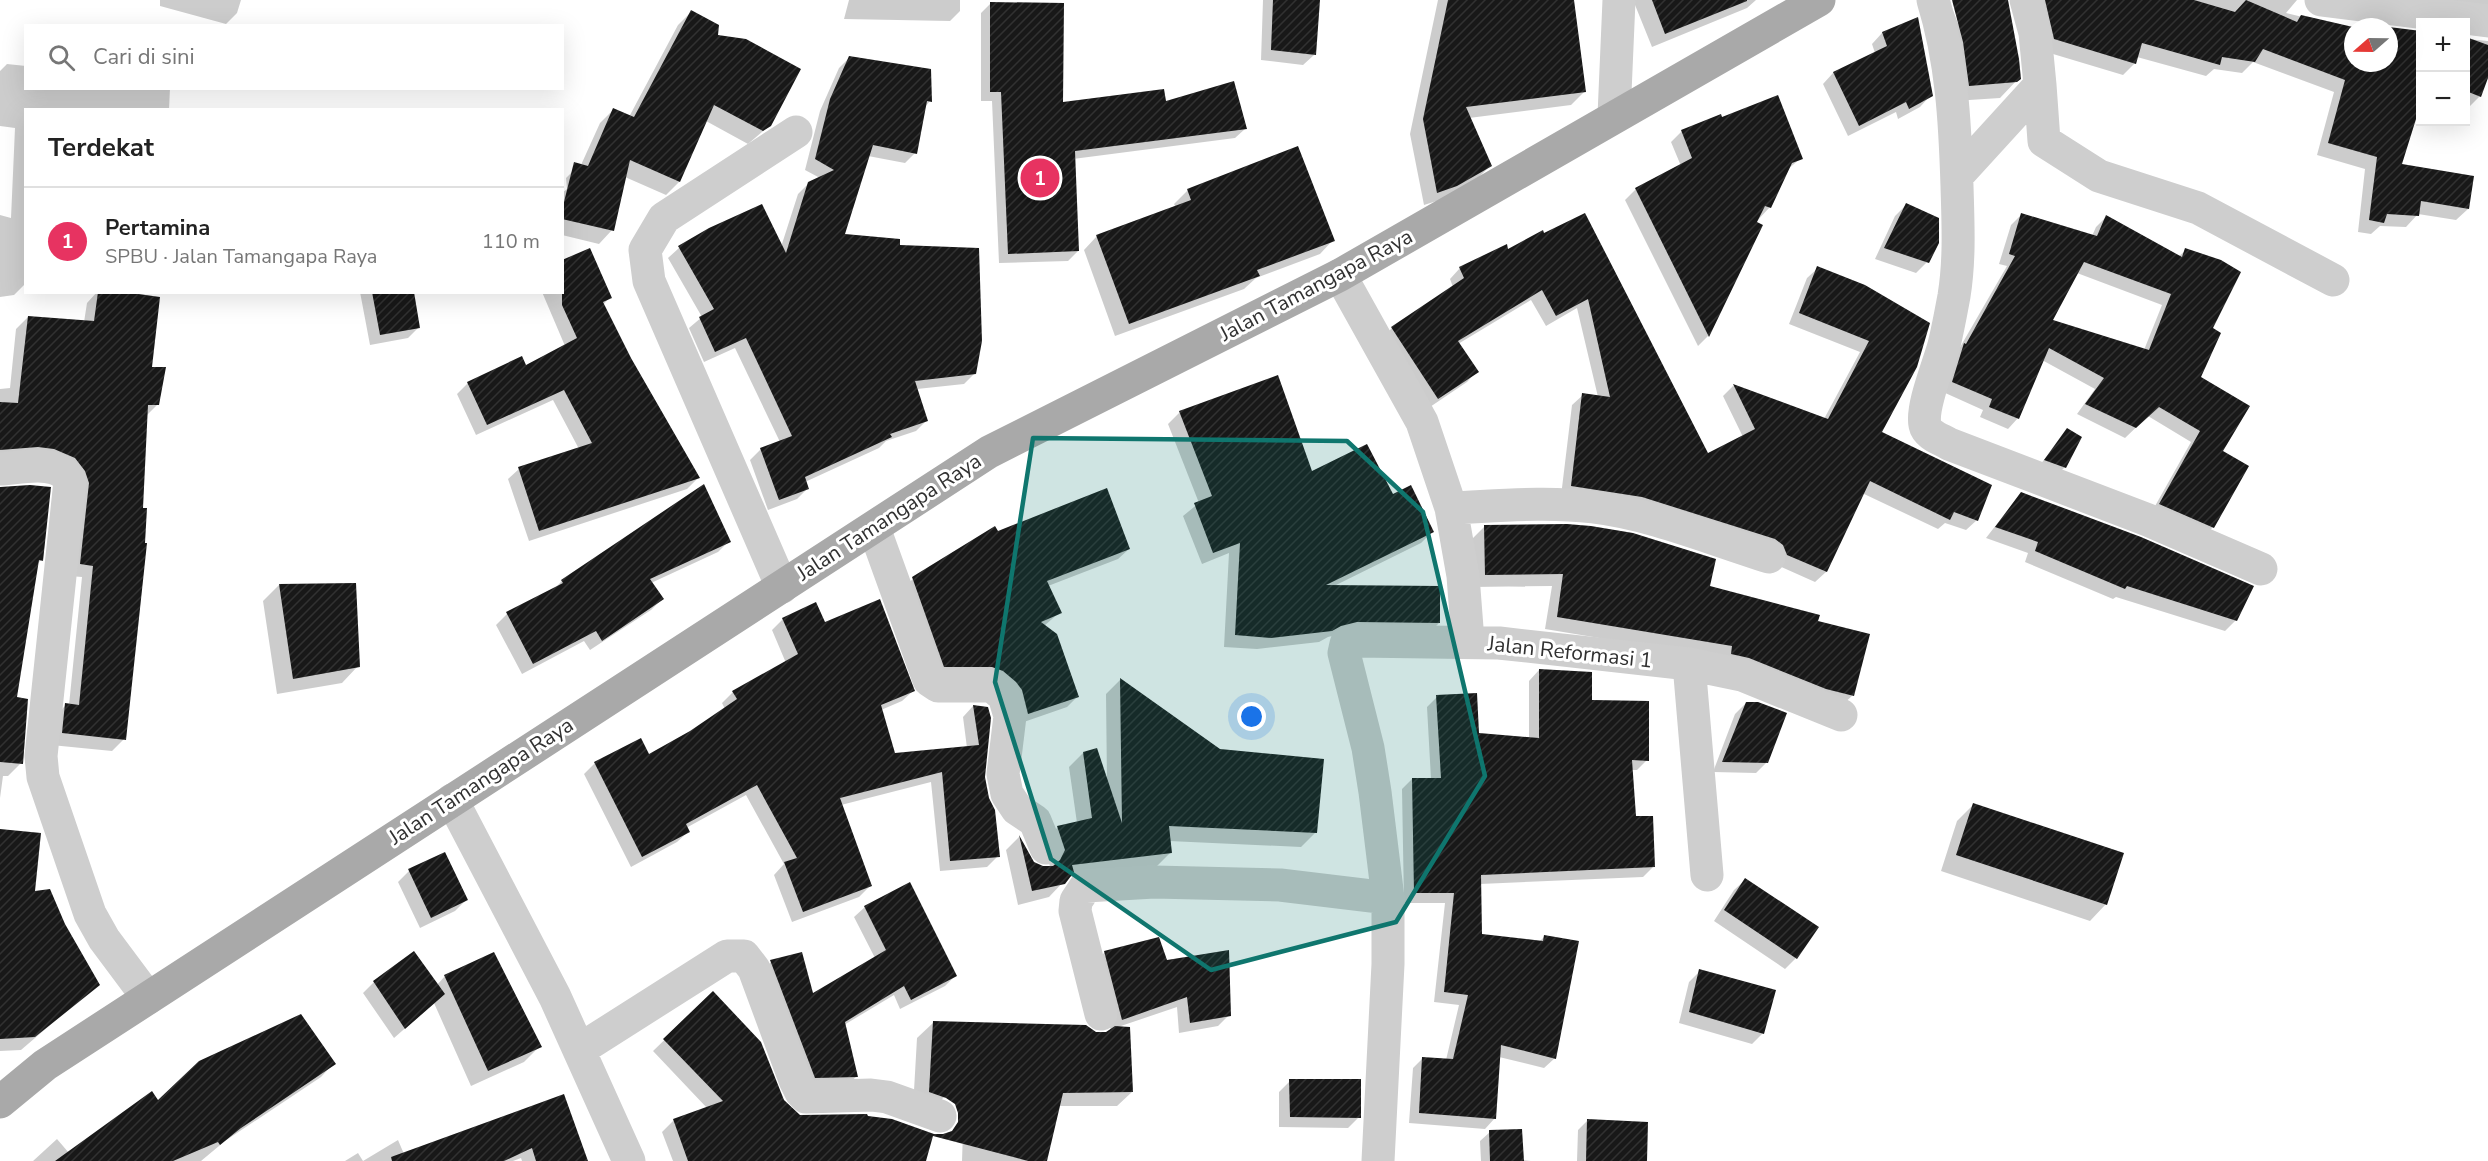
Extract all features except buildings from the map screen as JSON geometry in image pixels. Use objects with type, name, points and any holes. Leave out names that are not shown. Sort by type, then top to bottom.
[{"type":"main road","name":"Jalan Tamangapa Raya","points":[[0,1102],[45,1065],[989,452],[1340,275],[1819,0]]},
{"type":"street","points":[[1614,116],[1619,0]]},
{"type":"street","points":[[1933,0],[1942,28],[1953,92],[1958,227],[1954,294],[1944,345],[1931,388],[1926,428],[1949,444],[2148,520],[2261,570]]},
{"type":"street","points":[[2026,0],[2035,33],[2044,141],[2099,176],[2198,208],[2333,280]]},
{"type":"street","points":[[2321,0],[2488,21]]},
{"type":"street","points":[[1957,176],[2040,85]]},
{"type":"street","points":[[782,586],[649,281],[645,250],[664,218],[796,132]]},
{"type":"street","name":"Jalan Reformasi 1","points":[[1340,275],[1422,422],[1451,508],[1463,576],[1467,641],[1689,664],[1742,675],[1841,715]]},
{"type":"street","points":[[0,469],[52,466],[62,470],[70,481],[41,756],[42,777],[90,914],[111,948],[148,998]]},
{"type":"street","points":[[1451,508],[1556,505],[1592,507],[1622,512],[1768,557]]},
{"type":"street","points":[[874,528],[929,680],[938,686],[992,686],[1004,696],[1010,716],[1003,774],[1007,794],[1017,809],[1035,822],[1046,848]]},
{"type":"street","points":[[1378,1161],[1388,964],[1388,898],[1372,770],[1344,648],[1350,642],[1357,641],[1467,641]]},
{"type":"street","points":[[1689,664],[1707,874]]},
{"type":"street","points":[[452,800],[555,997],[629,1161]]},
{"type":"street","points":[[1101,1014],[1075,911],[1076,901],[1086,886],[1154,882],[1280,885],[1388,898]]},
{"type":"street","points":[[579,1050],[727,956],[744,956],[754,969],[795,1080],[806,1097],[871,1095],[887,1097],[940,1116]]},
{"type":"highlighted area","points":[[1033,438],[1347,441],[1423,512],[1485,776],[1396,922],[1211,970],[1051,859],[995,682]]},
{"type":"place","name":"Pertamina","points":[[1040,178]]}]
